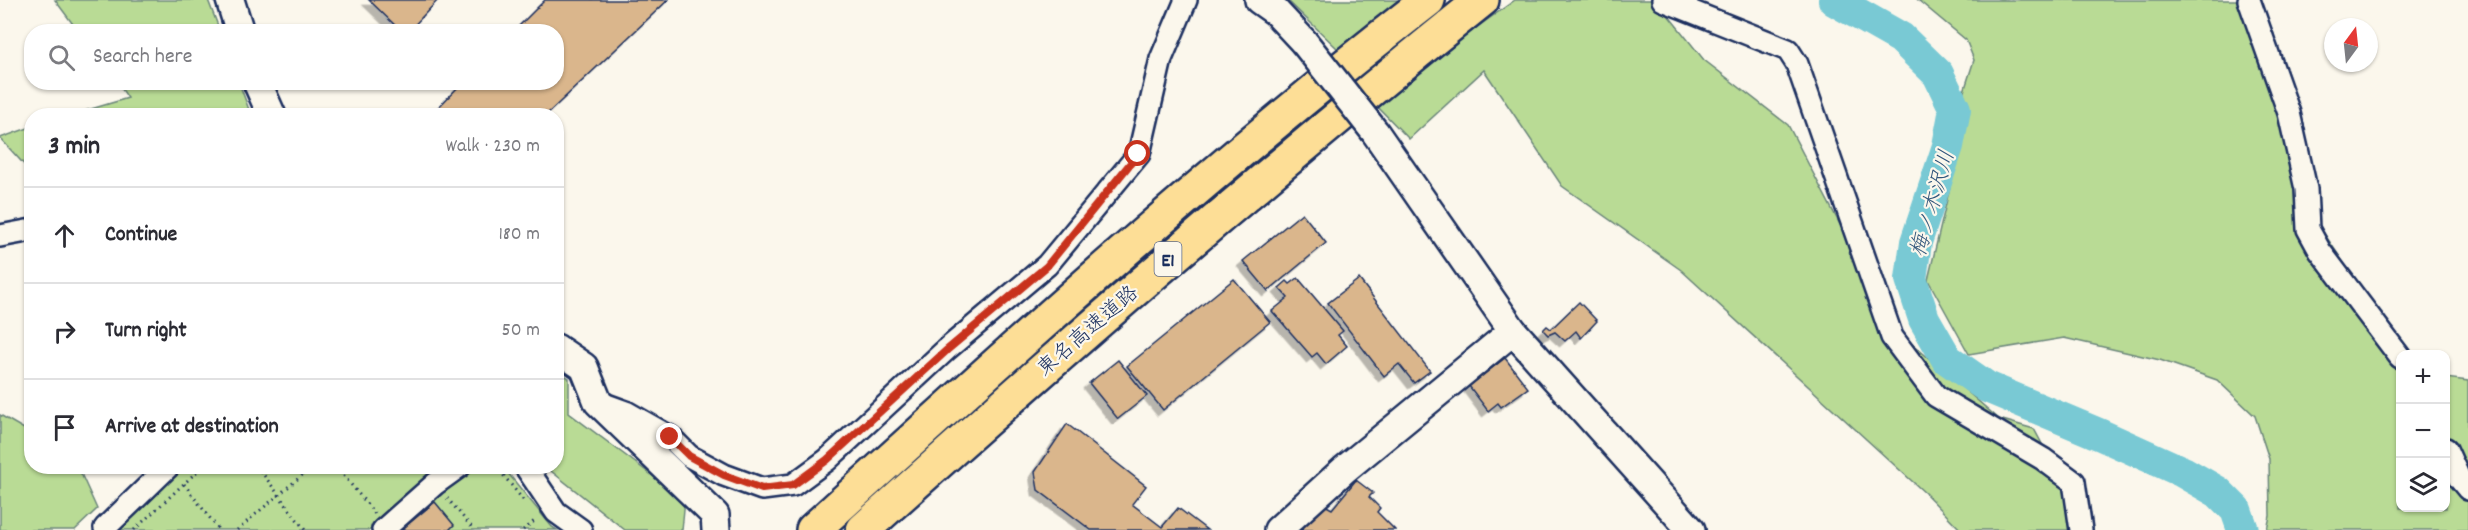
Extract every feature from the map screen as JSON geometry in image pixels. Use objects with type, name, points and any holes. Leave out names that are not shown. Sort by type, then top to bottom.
[{"type":"highway","name":"東名高速道路","points":[[813,530],[1124,251],[1354,57],[1428,0]]},
{"type":"highway","name":"東名高速道路","points":[[863,530],[1138,284],[1482,0]]},
{"type":"street","points":[[230,0],[238,24]]},
{"type":"street","points":[[598,402],[627,412],[670,437],[689,456],[724,475],[762,489],[793,485],[827,460],[947,350],[1047,266],[1138,154],[1161,59],[1186,0]]},
{"type":"street","points":[[1259,0],[1276,12],[1304,42],[1375,132],[1513,331],[1690,530]]},
{"type":"street","points":[[1663,0],[1788,50],[1797,64],[1892,337],[1936,396],[2043,459],[2074,482],[2081,530]]},
{"type":"street","points":[[2249,0],[2295,133],[2306,189],[2308,229],[2320,251],[2396,352]]},
{"type":"street","points":[[261,90],[268,108]]},
{"type":"street","points":[[0,236],[24,232]]},
{"type":"street","points":[[1278,530],[1346,469],[1513,331]]},
{"type":"street","points":[[564,353],[584,367],[598,402],[715,515],[716,530]]},
{"type":"street","points":[[2449,458],[2459,478],[2468,489]]},
{"type":"street","points":[[106,530],[105,528],[162,474]]},
{"type":"street","points":[[385,529],[449,474]]},
{"type":"street","points":[[530,474],[556,512],[581,530]]},
{"type":"path","points":[[134,530],[195,474]]},
{"type":"path","points":[[263,474],[305,530]]},
{"type":"path","points":[[237,530],[303,474]]},
{"type":"path","points":[[342,474],[385,529]]},
{"type":"path","points":[[184,484],[219,530]]},
{"type":"path","points":[[523,530],[537,519]]},
{"type":"green space","points":[[55,0],[208,0],[217,24],[73,24]]},
{"type":"green space","points":[[1287,0],[1400,0],[1339,50]]},
{"type":"green space","points":[[1515,0],[1656,0],[1704,60],[1788,125],[1894,328],[1999,419],[2034,429],[2058,474],[2075,530],[1961,530],[1925,493],[1681,270],[1562,186],[1484,70],[1409,139],[1373,102]]},
{"type":"green space","points":[[1918,0],[2259,0],[2274,34],[2307,208],[2402,350],[2396,350],[2396,512],[2450,512],[2450,379],[2468,381],[2468,530],[2267,530],[2270,516],[2269,459],[2255,416],[2217,380],[2160,360],[2064,338],[1969,354],[1928,280],[1957,157],[1960,104],[1974,60],[1966,40]]},
{"type":"green space","points":[[122,90],[242,90],[248,108],[94,108],[128,98]]},
{"type":"green space","points":[[24,130],[24,164],[0,138]]},
{"type":"green space","points":[[564,375],[569,378],[569,413],[685,500],[682,530],[625,530],[555,474],[564,474]]},
{"type":"green space","points":[[0,415],[24,429],[24,474],[81,474],[97,509],[75,530],[0,530]]},
{"type":"green space","points":[[174,474],[509,474],[552,527],[557,530],[102,530]]},
{"type":"building","points":[[369,0],[438,0],[416,24],[394,24]]},
{"type":"building","points":[[545,0],[668,0],[553,108],[438,108],[455,90],[564,90],[564,24],[521,24]]},
{"type":"building","points":[[1302,213],[1326,243],[1268,291],[1243,261]]},
{"type":"building","points":[[1298,278],[1343,331],[1338,335],[1347,346],[1326,364],[1317,353],[1312,357],[1272,311],[1288,298],[1279,288],[1287,281],[1290,284]]},
{"type":"building","points":[[1234,279],[1270,322],[1163,410],[1127,366]]},
{"type":"building","points":[[1359,279],[1430,371],[1414,383],[1399,364],[1384,376],[1328,303]]},
{"type":"building","points":[[1579,302],[1597,321],[1581,338],[1576,331],[1565,341],[1555,332],[1548,335],[1543,330],[1547,326],[1551,329]]},
{"type":"building","points":[[1505,358],[1528,388],[1501,407],[1498,403],[1488,411],[1469,386]]},
{"type":"building","points":[[1118,360],[1147,396],[1118,419],[1089,383]]},
{"type":"building","points":[[1067,424],[1146,486],[1132,504],[1162,527],[1178,508],[1207,530],[1091,530],[1038,490],[1035,472]]},
{"type":"building","points":[[1356,480],[1373,493],[1369,497],[1380,508],[1377,512],[1395,530],[1301,530],[1323,504],[1332,509]]},
{"type":"building","points":[[435,502],[454,525],[449,530],[401,530]]},
{"type":"waterway","name":"梅ノ木沢川","points":[[1834,0],[1901,38],[1938,74],[1955,109],[1948,146],[1916,242],[1911,279],[1924,319],[1947,359],[1987,387],[2183,472],[2218,492],[2236,510],[2243,530]]},
{"type":"route","points":[[670,437],[689,456],[724,475],[762,489],[793,485],[827,460],[947,350],[1047,266],[1138,154]]}]
